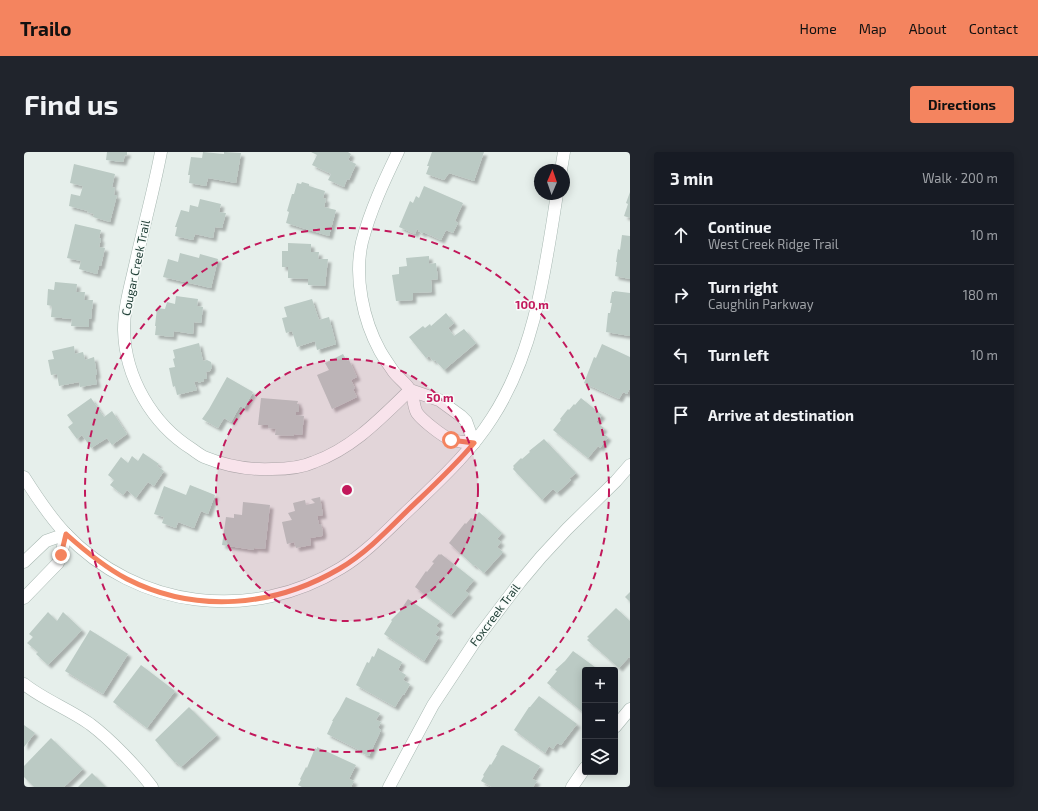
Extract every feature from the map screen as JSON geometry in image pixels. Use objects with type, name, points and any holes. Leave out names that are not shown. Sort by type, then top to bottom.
[{"type":"street","name":"Cougar Creek Trail","points":[[161,152],[126,303],[124,330],[127,356],[135,381],[147,404],[162,424],[181,443],[203,457],[234,467],[260,470],[290,469],[313,463],[352,443],[369,430],[410,390]]},
{"type":"street","points":[[398,152],[370,217],[362,244],[360,270],[362,298],[369,325],[380,350],[390,366],[410,390],[417,412],[444,437],[451,440],[474,443]]},
{"type":"street","points":[[562,164],[564,152]]},
{"type":"street","points":[[24,476],[39,500],[66,534],[108,568],[128,579],[155,590],[179,597],[207,602],[234,602],[261,599],[288,592],[316,582],[340,569],[361,554],[447,473],[474,443],[492,417],[509,387],[532,325],[540,293],[556,200]]},
{"type":"street","points":[[410,390],[439,400],[461,416],[466,421],[474,443]]},
{"type":"street","name":"Foxcreek Trail","points":[[389,787],[433,705],[476,640],[541,557],[630,465]]},
{"type":"street","points":[[24,562],[46,541],[66,534]]},
{"type":"street","points":[[24,598],[58,563],[66,534]]},
{"type":"street","points":[[24,684],[50,701],[89,723],[143,775],[152,787]]},
{"type":"street","points":[[618,723],[630,709]]},
{"type":"street","points":[[572,787],[582,772]]},
{"type":"building","points":[[107,152],[127,152],[127,155],[125,155],[123,162],[106,160]]},
{"type":"building","points":[[203,152],[224,154],[224,152],[241,153],[236,183],[208,178],[206,186],[189,183],[190,175],[188,175],[191,157],[202,158]]},
{"type":"building","points":[[311,152],[348,152],[351,154],[348,160],[356,164],[344,187],[328,180],[331,174],[312,165],[317,155]]},
{"type":"building","points":[[432,152],[484,152],[474,181],[449,173],[444,180],[426,174]]},
{"type":"building","points":[[74,164],[115,174],[112,187],[115,188],[114,195],[117,195],[110,222],[93,217],[94,214],[87,212],[88,211],[69,206],[71,194],[80,196],[83,186],[70,183]]},
{"type":"building","points":[[302,182],[325,191],[323,198],[326,199],[324,207],[336,210],[329,236],[286,223],[289,212],[287,211],[292,194],[294,194],[297,183],[301,184]]},
{"type":"building","points":[[424,186],[463,203],[455,221],[458,223],[453,233],[446,230],[441,240],[423,232],[423,234],[417,229],[415,234],[399,227],[410,201],[413,203],[416,196],[419,198]]},
{"type":"building","points":[[630,192],[630,218],[624,216],[628,204],[626,203]]},
{"type":"building","points":[[200,199],[221,204],[219,212],[226,213],[222,228],[215,227],[213,238],[195,234],[193,240],[175,236],[177,227],[175,227],[181,210],[189,212],[190,205],[198,207]]},
{"type":"building","points":[[75,224],[101,230],[99,247],[105,248],[101,266],[99,266],[97,274],[79,269],[81,261],[67,258]]},
{"type":"building","points":[[622,235],[630,236],[630,279],[615,276],[618,249],[620,250]]},
{"type":"building","points":[[288,243],[311,244],[311,252],[319,252],[318,259],[328,259],[325,286],[308,285],[308,279],[288,278],[288,267],[282,267],[282,251],[288,251]]},
{"type":"building","points":[[180,253],[199,258],[200,254],[218,259],[211,288],[163,277],[168,259],[178,262]]},
{"type":"building","points":[[429,256],[429,264],[436,263],[438,279],[431,280],[432,292],[413,293],[413,300],[396,301],[392,275],[399,274],[399,267],[407,266],[406,258]]},
{"type":"building","points":[[55,282],[77,284],[76,292],[85,292],[84,300],[93,300],[91,319],[89,318],[89,327],[71,326],[72,319],[51,317],[52,306],[47,305],[48,289],[54,290]]},
{"type":"building","points":[[612,292],[630,293],[630,336],[606,332],[608,313],[610,313],[612,303],[610,303]]},
{"type":"building","points":[[176,296],[198,299],[197,306],[203,307],[201,323],[194,322],[193,334],[174,331],[173,337],[155,335],[157,308],[165,309],[167,302],[175,304]]},
{"type":"building","points":[[312,299],[319,320],[329,317],[336,344],[317,350],[315,341],[297,347],[292,331],[286,333],[282,318],[287,317],[284,307]]},
{"type":"building","points":[[446,313],[454,323],[448,328],[454,336],[464,329],[476,343],[444,370],[429,356],[426,358],[409,337],[423,326],[425,328],[430,324],[431,326]]},
{"type":"building","points":[[199,343],[203,361],[207,360],[211,362],[212,367],[210,371],[206,372],[207,379],[204,379],[204,381],[198,383],[198,381],[194,382],[197,390],[177,395],[175,386],[173,387],[169,368],[175,367],[173,350]]},
{"type":"building","points":[[602,344],[630,357],[630,388],[627,394],[623,392],[619,399],[584,383],[594,357],[596,358]]},
{"type":"building","points":[[74,346],[75,354],[83,352],[85,360],[94,357],[97,384],[80,387],[79,382],[59,386],[57,374],[51,375],[48,360],[54,359],[52,351]]},
{"type":"building","points":[[343,354],[347,361],[349,360],[357,377],[351,380],[357,397],[332,409],[317,375],[329,370],[325,363]]},
{"type":"building","points":[[227,377],[253,392],[244,408],[240,406],[231,422],[224,418],[218,428],[202,419]]},
{"type":"building","points":[[91,398],[104,417],[112,411],[127,434],[112,445],[107,438],[91,448],[82,435],[77,439],[68,427],[73,423],[67,415]]},
{"type":"building","points":[[261,398],[298,401],[297,404],[299,404],[299,412],[296,412],[296,415],[304,416],[302,435],[275,435],[276,429],[268,428],[268,425],[258,425]]},
{"type":"building","points":[[581,398],[602,415],[596,422],[604,428],[601,432],[608,437],[600,448],[598,446],[588,458],[553,430],[568,409],[569,410],[574,404],[575,405]]},
{"type":"building","points":[[544,439],[576,473],[557,493],[553,489],[542,500],[513,469],[513,466]]},
{"type":"building","points":[[143,453],[159,464],[157,466],[164,471],[154,486],[148,482],[136,498],[127,490],[123,495],[110,485],[114,480],[108,475],[121,457],[128,463],[132,456],[138,461]]},
{"type":"building","points":[[190,485],[215,495],[208,514],[201,511],[194,528],[178,522],[176,528],[162,523],[164,517],[154,514],[164,486],[186,495]]},
{"type":"building","points":[[320,497],[323,515],[317,516],[323,532],[322,536],[310,538],[311,545],[296,548],[294,542],[287,544],[282,522],[292,520],[288,513],[295,511],[293,503],[305,500],[306,505],[315,503],[311,499]]},
{"type":"building","points":[[243,502],[270,505],[265,549],[254,548],[254,550],[222,545],[226,517],[234,518],[234,514],[242,515]]},
{"type":"building","points":[[479,512],[502,533],[497,539],[501,542],[497,547],[503,552],[484,573],[449,543],[465,523],[466,524],[471,518],[473,519]]},
{"type":"building","points":[[439,554],[474,580],[465,591],[469,594],[451,615],[415,587],[426,571],[427,572],[434,563],[432,562]]},
{"type":"building","points":[[630,592],[630,602],[625,597]]},
{"type":"building","points":[[408,599],[440,621],[436,626],[440,629],[435,635],[439,637],[424,661],[384,634],[392,621],[391,620],[400,611]]},
{"type":"building","points":[[616,608],[630,621],[630,658],[629,657],[619,668],[587,640],[589,638],[587,637]]},
{"type":"building","points":[[48,612],[57,621],[63,612],[82,630],[48,665],[36,654],[38,652],[27,643],[33,637],[29,634]]},
{"type":"building","points":[[90,630],[128,654],[103,694],[65,671]]},
{"type":"building","points":[[378,648],[402,662],[398,670],[406,675],[403,680],[410,684],[395,707],[356,685],[367,662],[369,663],[372,656],[374,657]]},
{"type":"building","points":[[573,651],[595,667],[582,667],[582,711],[547,683],[557,671],[555,670]]},
{"type":"building","points":[[141,665],[175,691],[147,728],[113,702]]},
{"type":"building","points":[[539,696],[577,724],[561,745],[557,743],[553,749],[549,746],[545,753],[514,730],[529,707]]},
{"type":"building","points":[[346,697],[380,713],[376,720],[381,722],[378,728],[381,730],[369,756],[327,734],[332,721]]},
{"type":"building","points":[[189,707],[217,735],[181,767],[176,762],[175,763],[155,740]]},
{"type":"building","points":[[24,725],[35,733],[24,747]]},
{"type":"building","points":[[51,738],[83,769],[64,787],[34,787],[24,777],[24,766]]},
{"type":"building","points":[[503,745],[540,766],[532,779],[537,781],[533,787],[492,787],[481,781],[484,776],[483,775]]},
{"type":"building","points":[[317,747],[356,765],[349,779],[354,781],[351,787],[302,787],[298,785],[315,748],[317,749]]},
{"type":"building","points":[[92,773],[106,787],[78,787]]},
{"type":"route","points":[[61,555],[66,534],[108,568],[128,579],[155,590],[179,597],[207,602],[234,602],[261,599],[288,592],[316,582],[340,569],[361,554],[447,473],[474,443],[451,440]]}]
